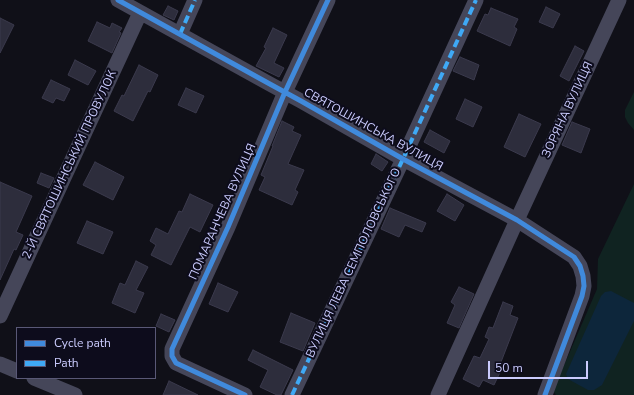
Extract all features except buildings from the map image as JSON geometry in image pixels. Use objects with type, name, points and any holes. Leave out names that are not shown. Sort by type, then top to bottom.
[{"type":"street","name":"СВЯТОШИНСЬКА ВУЛИЦЯ","points":[[118,0],[403,159],[516,220],[574,257],[580,266],[583,276],[584,286],[582,296],[545,395]]},
{"type":"street","points":[[180,34],[195,0]]},
{"type":"street","name":"ПОМАРАНЧЕВА ВУЛИЦЯ","points":[[245,395],[176,363],[172,356],[172,350],[228,227],[285,92],[328,0]]},
{"type":"street","name":"ВУЛИЦЯ ЛЕВА СЕМПОЛОВСЬКОГО","points":[[292,395],[476,0]]},
{"type":"street","name":"ЗОРЯНА ВУЛИЦЯ","points":[[516,220],[619,0]]},
{"type":"street","name":"2-Й СВЯТОШИНСЬКИЙ ПРОВУЛОК","points":[[0,316],[140,13]]},
{"type":"street","points":[[438,395],[516,220]]},
{"type":"street","points":[[0,364],[16,371]]},
{"type":"street","points":[[36,379],[75,395]]},
{"type":"green space","points":[[634,92],[634,130],[625,117],[625,110]]},
{"type":"green space","points":[[634,184],[634,395],[556,395],[553,391],[597,289],[598,259]]},
{"type":"water","points":[[611,291],[634,303],[634,321],[602,385],[594,390],[588,390],[568,379],[566,374],[601,296],[605,292]]},
{"type":"marked path","points":[[180,34],[195,0]]},
{"type":"marked path","points":[[292,395],[476,0]]},
{"type":"cycle path","points":[[118,0],[403,159],[517,220],[574,257],[580,266],[583,276],[584,286],[582,296],[545,395]]},
{"type":"cycle path","points":[[245,395],[176,363],[172,356],[172,349],[228,227],[285,92],[328,0]]}]
